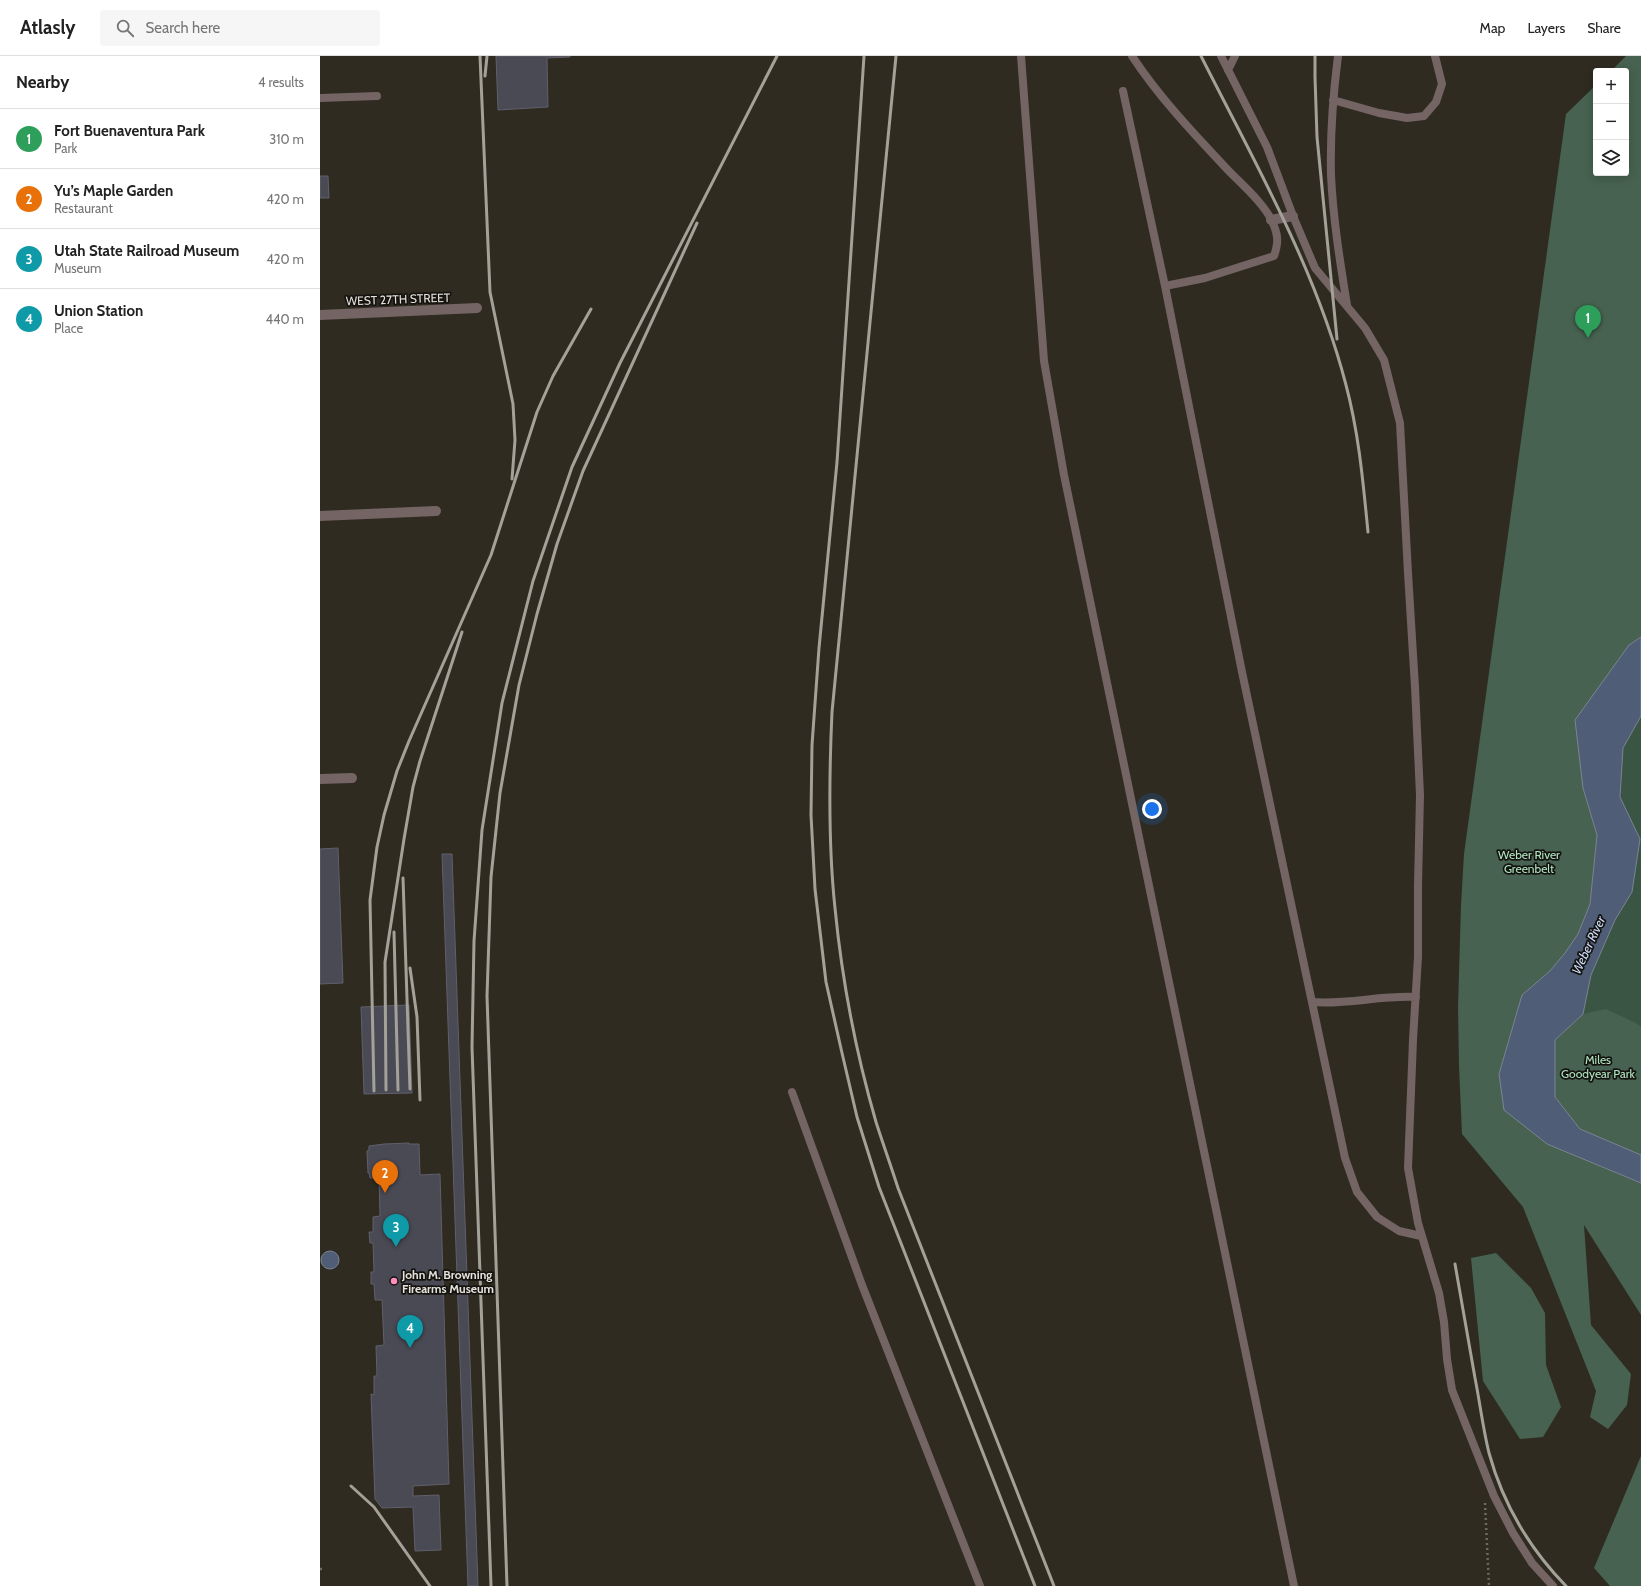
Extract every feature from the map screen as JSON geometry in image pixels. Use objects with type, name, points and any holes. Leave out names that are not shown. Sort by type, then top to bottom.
[{"type":"street","points":[[1271,220],[1293,216]]},
{"type":"street","name":"WEST 27TH STREET","points":[[320,315],[477,308]]},
{"type":"street","points":[[320,516],[436,511]]},
{"type":"street","points":[[320,779],[352,778]]},
{"type":"lane","points":[[1021,56],[1044,361],[1064,475],[1294,1586]]},
{"type":"lane","points":[[1132,56],[1173,111],[1258,203],[1271,220],[1277,235],[1278,245],[1274,256],[1205,278],[1165,286]]},
{"type":"lane","points":[[1221,56],[1267,147],[1293,216],[1315,268],[1365,328],[1384,360],[1400,423],[1420,795],[1416,997],[1408,1168],[1421,1236],[1439,1293],[1444,1322],[1446,1359],[1452,1390],[1494,1496],[1513,1533],[1532,1563],[1554,1586]]},
{"type":"lane","points":[[1228,70],[1235,56]]},
{"type":"lane","points":[[1338,56],[1333,100],[1331,174],[1338,249],[1347,306]]},
{"type":"lane","points":[[1333,100],[1380,113],[1407,118],[1424,116],[1436,102],[1442,84],[1435,56]]},
{"type":"lane","points":[[1123,91],[1165,286],[1242,672],[1345,1158],[1357,1192],[1377,1217],[1399,1231],[1421,1236]]},
{"type":"lane","points":[[320,98],[377,96]]},
{"type":"lane","points":[[1312,1002],[1349,1003],[1398,996],[1416,997]]},
{"type":"lane","points":[[792,1092],[865,1293],[980,1586]]},
{"type":"path","points":[[1485,1502],[1489,1586]]},
{"type":"green space","name":"Weber River Greenbelt","points":[[1626,56],[1641,56],[1641,637],[1629,645],[1583,788],[1597,835],[1590,904],[1578,934],[1565,953],[1550,971],[1522,995],[1499,1074],[1547,1144],[1641,1183],[1641,1315],[1584,1225],[1591,1325],[1631,1374],[1627,1405],[1608,1429],[1590,1417],[1596,1391],[1523,1207],[1462,1134],[1458,1007],[1464,854],[1566,114],[1593,88],[1593,176],[1629,176],[1629,68],[1614,68]]},
{"type":"green space","name":"Miles Goodyear Park","points":[[1641,716],[1641,1155],[1580,1129],[1583,1014],[1591,975],[1615,920],[1632,892],[1640,839],[1620,797],[1623,748]]},
{"type":"green space","points":[[1606,1009],[1636,1023],[1641,1027],[1641,1155],[1580,1129],[1555,1097],[1555,1040],[1583,1014]]},
{"type":"green space","points":[[1496,1253],[1531,1288],[1545,1313],[1546,1365],[1561,1407],[1543,1437],[1520,1439],[1483,1381],[1471,1258]]},
{"type":"green space","points":[[1641,1456],[1641,1586],[1610,1586],[1594,1568]]},
{"type":"water","name":"Weber River","points":[[1641,637],[1641,716],[1623,748],[1620,797],[1640,839],[1632,892],[1615,920],[1591,975],[1583,1014],[1555,1040],[1555,1097],[1580,1129],[1641,1155],[1641,1183],[1547,1144],[1504,1110],[1499,1074],[1522,995],[1550,971],[1565,953],[1578,934],[1590,904],[1597,835],[1583,788],[1575,720],[1629,645]]},
{"type":"water","points":[[330,1251],[336,1254],[339,1260],[336,1266],[330,1269],[324,1266],[321,1260],[324,1254]]},
{"type":"building","points":[[496,56],[570,57],[547,58],[548,107],[498,110]]},
{"type":"building","points":[[320,176],[328,176],[329,198],[320,198]]},
{"type":"building","points":[[338,848],[343,983],[320,984],[320,849]]},
{"type":"building","points":[[442,854],[452,854],[478,1586],[468,1586]]},
{"type":"building","points":[[409,1005],[412,1093],[364,1094],[361,1007]]},
{"type":"building","points":[[409,1143],[419,1144],[420,1175],[440,1174],[449,1484],[413,1486],[413,1496],[439,1495],[441,1550],[415,1551],[413,1507],[382,1508],[375,1499],[371,1394],[374,1395],[374,1376],[377,1376],[376,1346],[384,1345],[382,1300],[375,1300],[374,1284],[371,1284],[371,1272],[374,1272],[373,1243],[370,1243],[369,1232],[373,1232],[373,1217],[380,1216],[379,1178],[370,1178],[368,1173],[367,1151],[369,1150],[369,1146]]},
{"type":"railway","points":[[480,56],[490,292],[513,404],[515,440],[512,479]]},
{"type":"railway","points":[[485,76],[487,56]]},
{"type":"railway","points":[[491,1586],[472,1047],[474,941],[482,830],[502,703],[533,581],[572,467],[620,363],[777,56]]},
{"type":"railway","points":[[864,56],[837,462],[819,648],[812,745],[811,815],[815,889],[826,982],[857,1117],[879,1187],[1035,1586]]},
{"type":"railway","points":[[896,56],[832,712],[830,810],[831,859],[835,908],[846,989],[856,1043],[876,1122],[898,1188],[1054,1586]]},
{"type":"railway","points":[[1201,56],[1263,177],[1301,258],[1333,342],[1346,385],[1354,422],[1360,458],[1368,532]]},
{"type":"railway","points":[[1315,56],[1317,137],[1337,339]]},
{"type":"railway","points":[[507,1586],[487,996],[491,877],[500,793],[519,685],[557,544],[583,471],[697,223]]},
{"type":"railway","points":[[374,1091],[370,900],[377,847],[384,815],[397,771],[409,741],[491,555],[537,412],[553,376],[591,309]]},
{"type":"railway","points":[[386,1090],[385,962],[404,839],[413,787],[420,761],[462,632]]},
{"type":"railway","points":[[403,878],[410,1089]]},
{"type":"railway","points":[[394,932],[398,1090]]},
{"type":"railway","points":[[410,968],[417,1017],[420,1100]]},
{"type":"railway","points":[[1455,1264],[1485,1435],[1495,1472],[1510,1507],[1529,1541],[1566,1586]]},
{"type":"railway","points":[[351,1486],[374,1507],[430,1586]]},
{"type":"place","name":"Fort Buenaventura Park","points":[[1588,338]]},
{"type":"place","name":"Yu’s Maple Garden","points":[[385,1193]]},
{"type":"place","name":"Utah State Railroad Museum","points":[[396,1247]]},
{"type":"place","name":"John M. Browning Firearms Museum","points":[[394,1281]]},
{"type":"place","name":"Union Station","points":[[410,1348]]}]
